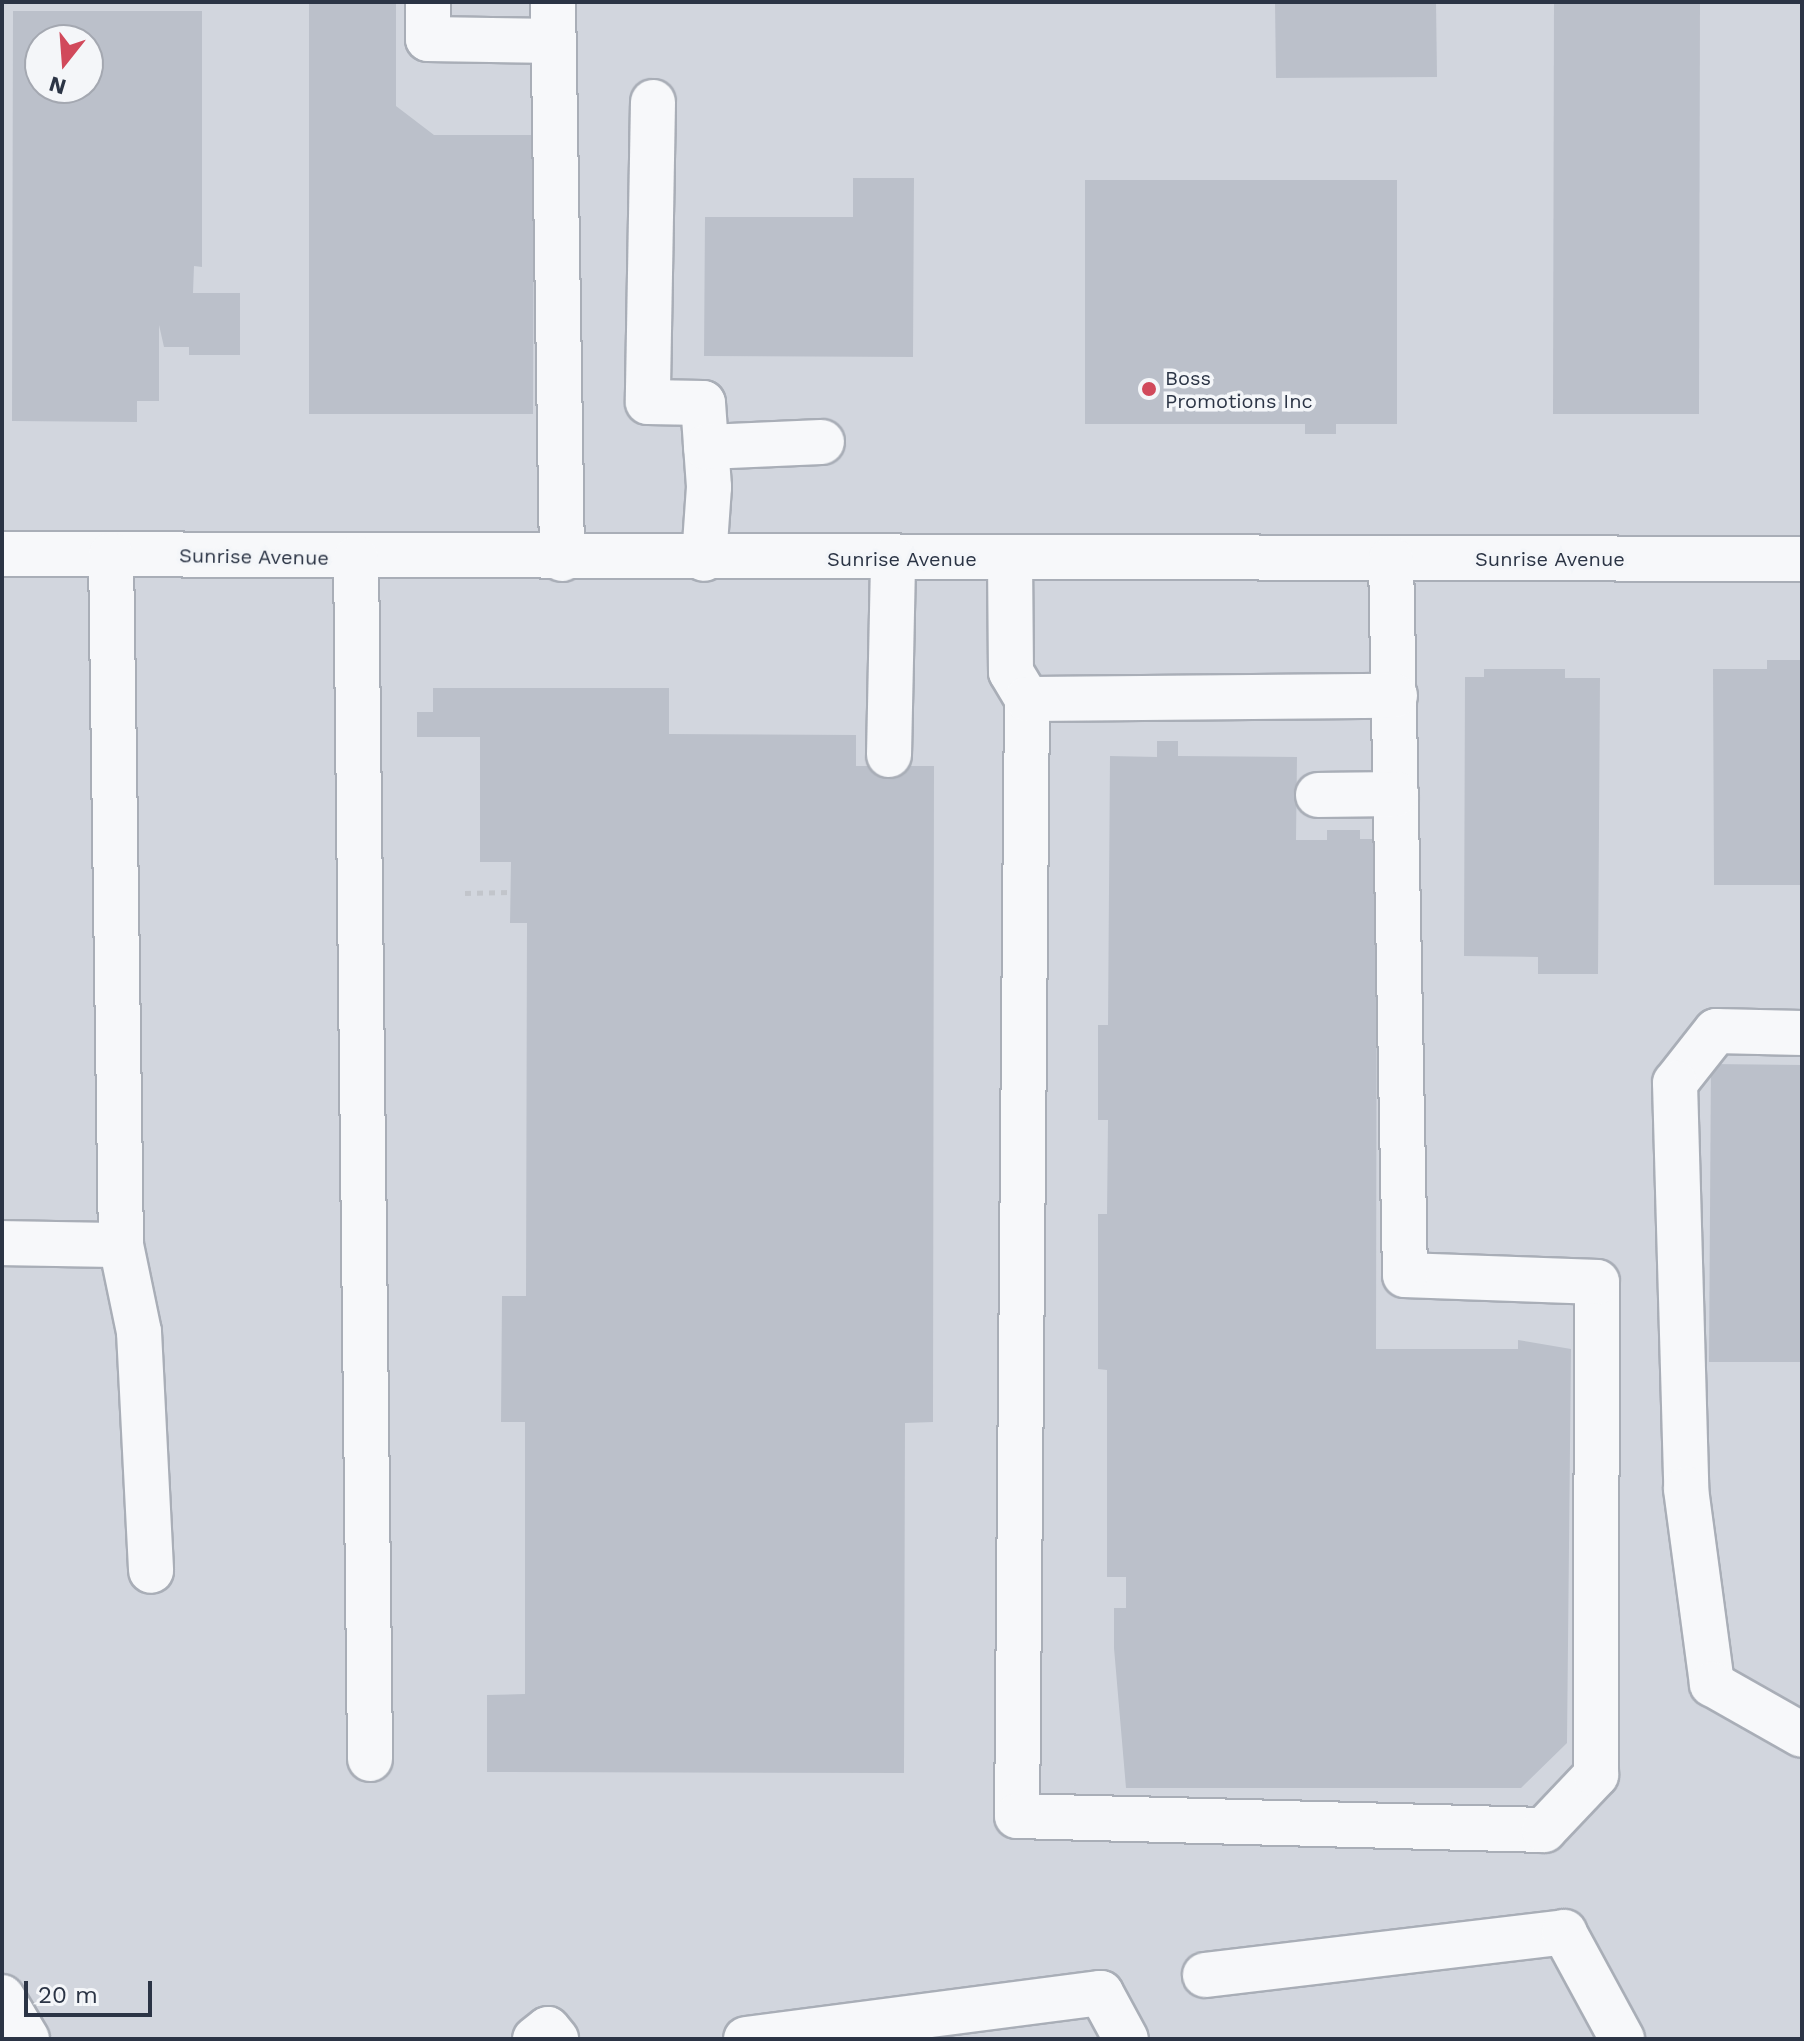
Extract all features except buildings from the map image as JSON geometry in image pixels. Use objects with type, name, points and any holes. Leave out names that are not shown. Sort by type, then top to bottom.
[{"type":"street","points":[[428,2],[428,39],[553,21],[562,559]]},
{"type":"street","points":[[653,102],[648,402],[703,403],[706,447],[704,559]]},
{"type":"street","points":[[706,447],[822,442]]},
{"type":"street","name":"Sunrise Avenue","points":[[2,554],[562,559],[1802,559]]},
{"type":"street","points":[[111,555],[121,1245],[139,1332],[151,1571]]},
{"type":"street","points":[[356,558],[370,1759]]},
{"type":"street","points":[[889,755],[893,559]]},
{"type":"street","points":[[1010,559],[1011,672],[1027,699],[1017,1816],[1544,1830],[1596,1775],[1597,1282],[1405,1275],[1391,559]]},
{"type":"street","points":[[1027,699],[1395,696]]},
{"type":"street","points":[[1318,795],[1396,794]]},
{"type":"street","points":[[1802,1033],[1716,1031],[1675,1083],[1686,1489],[1712,1684],[1802,1735]]},
{"type":"street","points":[[2,1243],[121,1245]]},
{"type":"street","points":[[1205,1975],[1564,1932],[1622,2039]]},
{"type":"street","points":[[746,2039],[1101,1993],[1126,2039]]},
{"type":"street","points":[[2,1997],[27,2039]]},
{"type":"street","points":[[535,2039],[548,2029],[556,2039]]},
{"type":"path","points":[[465,893],[511,892]]},
{"type":"shaded area","points":[[2,2],[1802,2],[1802,2039],[2,2039]]},
{"type":"place","name":"Boss Promotions Inc","points":[[1149,389]]}]
